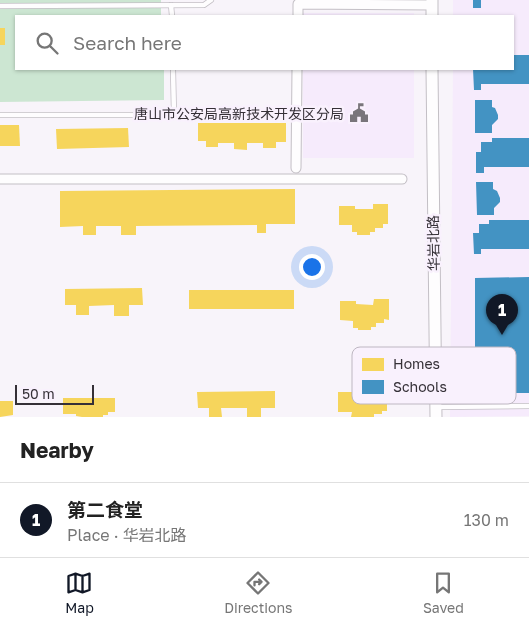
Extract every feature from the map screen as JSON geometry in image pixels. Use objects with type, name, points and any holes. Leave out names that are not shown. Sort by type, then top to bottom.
[{"type":"street","points":[[298,15],[298,4],[432,7]]},
{"type":"street","points":[[296,168],[297,70]]},
{"type":"street","name":"华岩北路","points":[[432,70],[435,347]]},
{"type":"street","points":[[0,179],[402,179]]},
{"type":"lane","points":[[0,6],[204,5],[211,0]]},
{"type":"lane","points":[[171,5],[172,15]]},
{"type":"lane","points":[[0,115],[174,115],[173,70]]},
{"type":"lane","points":[[436,412],[529,406]]},
{"type":"shaded area","points":[[453,0],[529,0],[529,416],[450,417],[450,404],[516,404],[516,347],[451,347],[453,70],[514,70],[514,15],[453,15]]},
{"type":"shaded area","points":[[303,13],[414,13],[414,15],[303,15]]},
{"type":"shaded area","name":"唐山市公安局高新技术开发区分局","points":[[303,70],[414,70],[414,158],[303,158]]},
{"type":"green space","points":[[0,0],[161,0],[161,15],[15,15],[15,70],[164,70],[164,100],[0,102]]},
{"type":"building: Homes","points":[[0,28],[5,28],[5,45],[0,45]]},
{"type":"building: Homes","points":[[198,123],[286,123],[286,142],[276,142],[276,148],[263,148],[263,143],[247,143],[247,150],[234,149],[234,143],[218,143],[218,147],[206,147],[206,141],[198,141]]},
{"type":"building: Homes","points":[[0,125],[19,125],[20,146],[0,146]]},
{"type":"building: Homes","points":[[128,128],[129,147],[57,149],[56,129]]},
{"type":"building: Homes","points":[[295,189],[295,224],[266,224],[266,233],[257,233],[257,225],[136,226],[136,235],[121,235],[121,226],[96,226],[96,235],[83,235],[83,226],[60,227],[60,191]]},
{"type":"building: Homes","points":[[373,204],[388,204],[388,224],[383,224],[383,228],[375,228],[375,232],[370,232],[370,235],[357,235],[357,232],[352,232],[352,225],[339,225],[339,206],[355,206],[355,209],[373,209]]},
{"type":"building: Homes","points":[[142,288],[143,305],[129,305],[129,316],[114,316],[114,305],[89,306],[89,315],[76,315],[76,305],[65,305],[65,289]]},
{"type":"building: Homes","points":[[189,290],[294,290],[294,309],[189,309]]},
{"type":"building: Homes","points":[[374,299],[389,299],[389,320],[384,319],[384,323],[376,323],[376,327],[371,327],[371,330],[358,330],[358,328],[353,328],[353,321],[340,320],[340,301],[356,301],[356,304],[373,305]]},
{"type":"building: Homes","points":[[275,391],[275,408],[261,408],[261,417],[247,417],[247,408],[221,408],[222,417],[209,417],[209,408],[198,408],[197,392]]},
{"type":"building: Homes","points":[[338,392],[352,392],[352,404],[387,404],[387,411],[382,411],[382,414],[374,414],[374,417],[351,417],[352,412],[338,412]]},
{"type":"building: Homes","points":[[63,398],[115,398],[115,412],[108,412],[108,415],[103,415],[103,417],[82,417],[76,416],[76,414],[63,414]]},
{"type":"building: Homes","points":[[0,401],[13,401],[13,415],[0,417]]},
{"type":"building: Schools","points":[[473,0],[481,0],[481,8],[473,8]]},
{"type":"building: Schools","points":[[514,55],[529,55],[529,84],[481,84],[481,90],[474,90],[473,70],[514,70]]},
{"type":"building: Schools","points":[[475,100],[492,100],[492,107],[495,108],[498,119],[492,125],[492,133],[475,133]]},
{"type":"building: Schools","points":[[492,138],[529,138],[529,167],[484,167],[484,173],[476,173],[476,152],[481,152],[481,142],[492,142]]},
{"type":"building: Schools","points":[[476,182],[493,182],[493,189],[497,191],[500,198],[500,202],[494,208],[494,215],[477,215]]},
{"type":"building: Schools","points":[[489,220],[529,220],[529,249],[481,249],[481,254],[474,254],[473,233],[479,233],[479,224],[489,224]]},
{"type":"building: Schools","points":[[529,277],[529,393],[516,393],[516,347],[475,347],[475,278]]},
{"type":"place","name":"唐山市公安局高新技术开发区分局","points":[[359,113]]},
{"type":"place","name":"第二食堂","points":[[502,335]]}]
